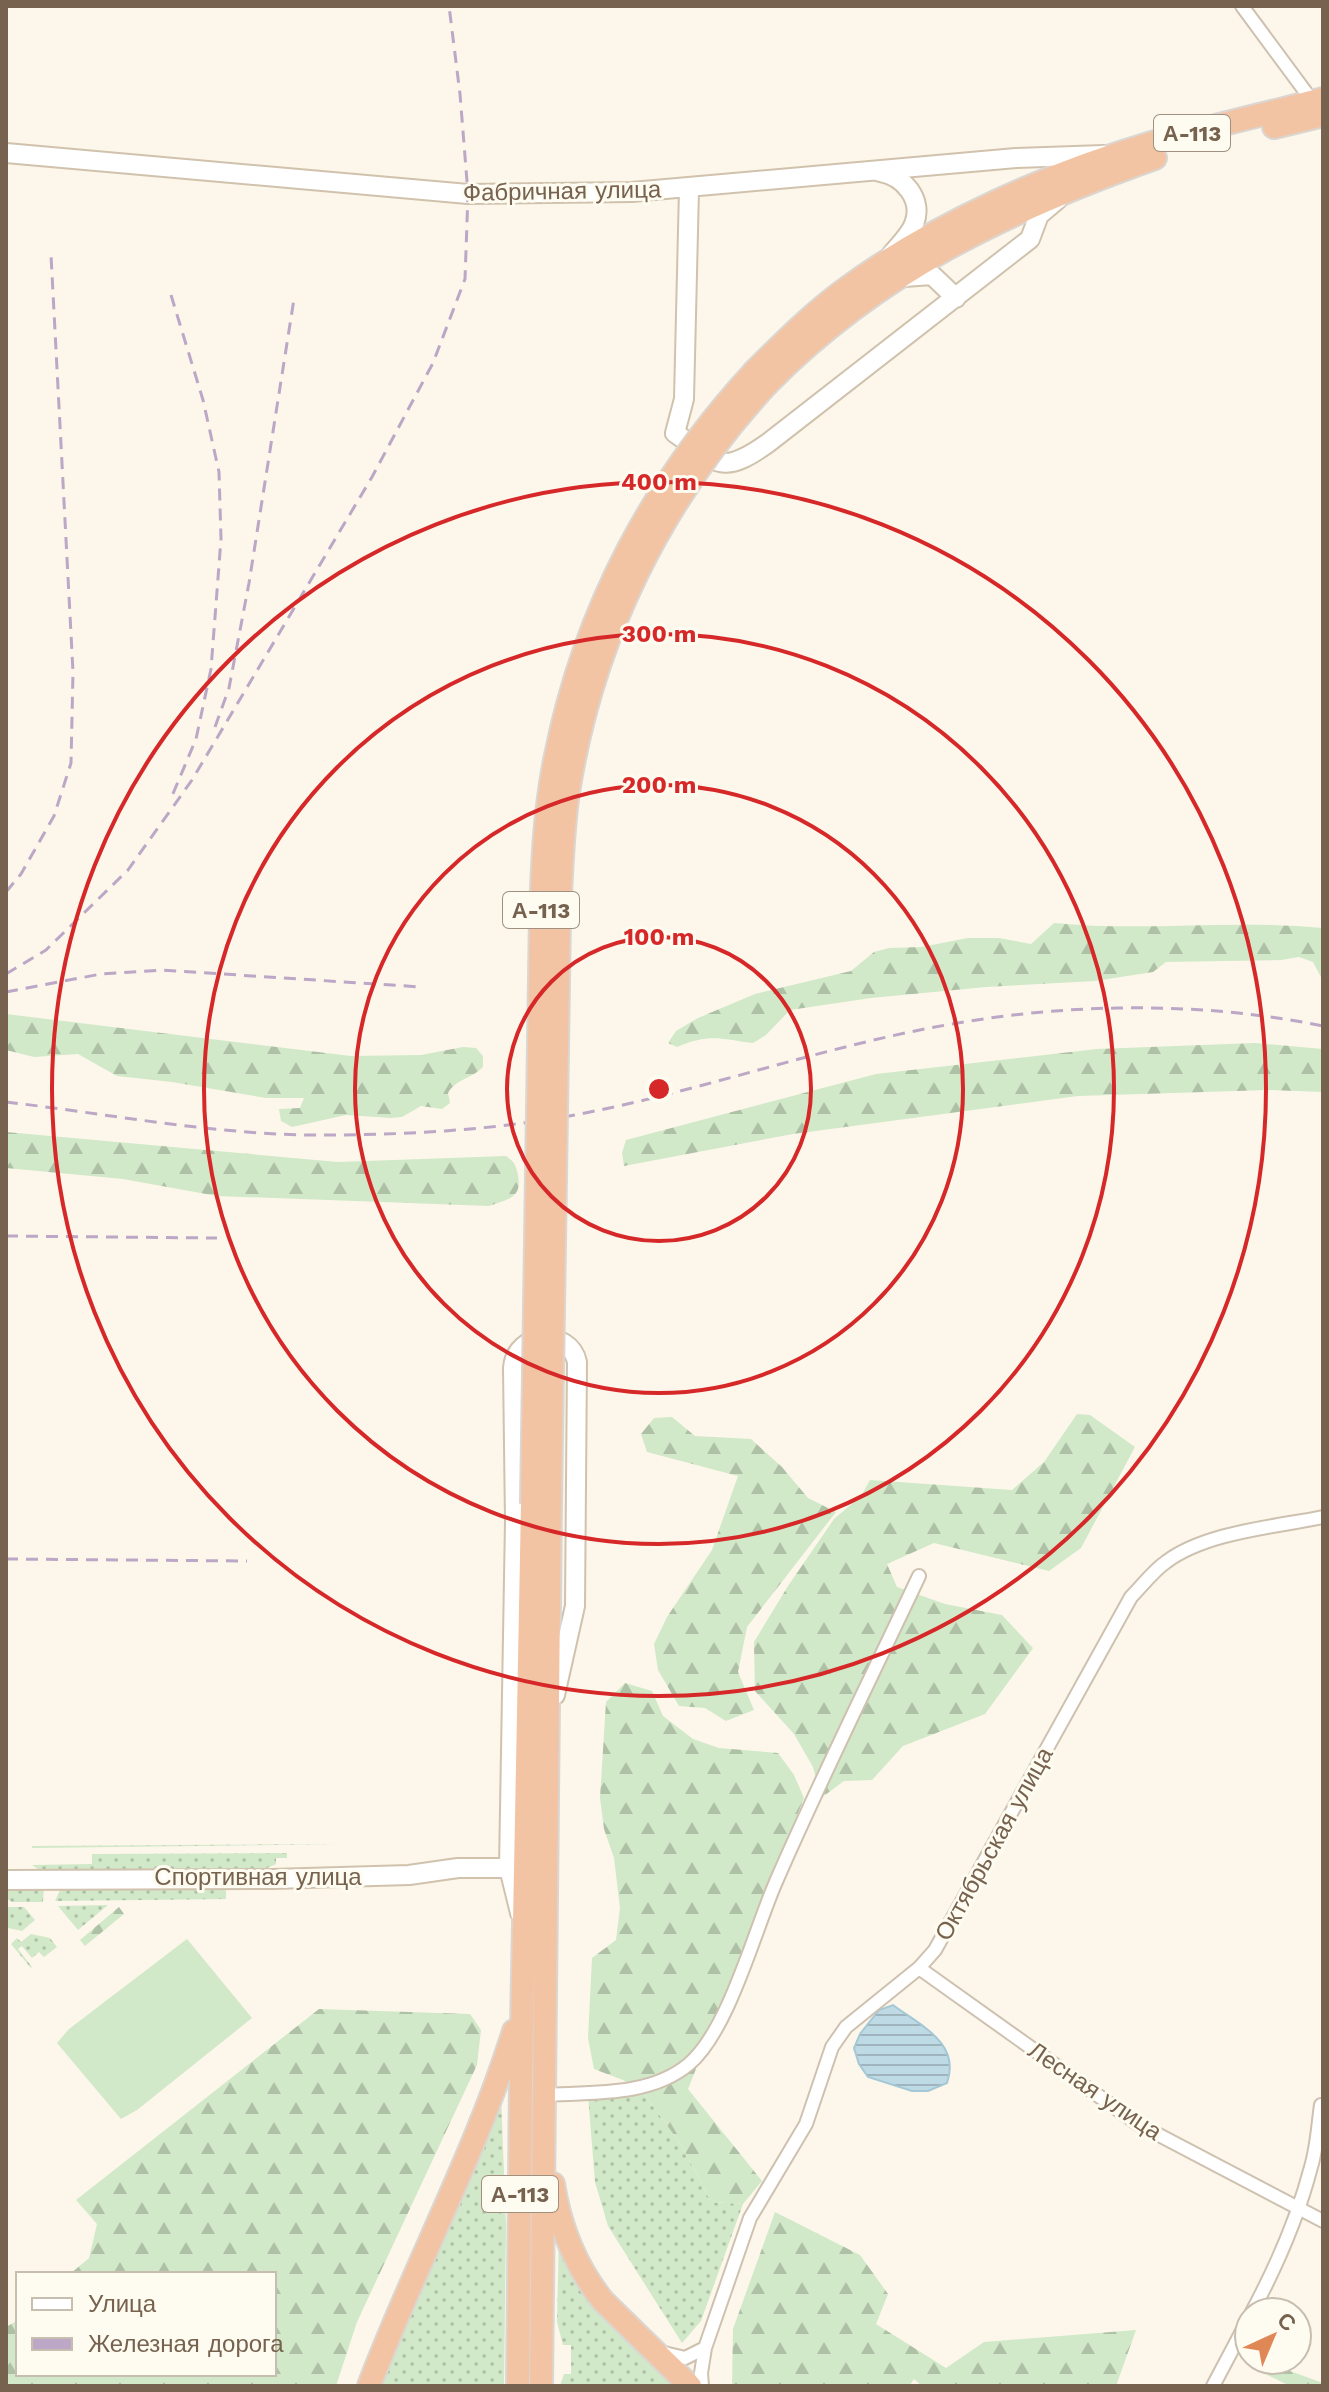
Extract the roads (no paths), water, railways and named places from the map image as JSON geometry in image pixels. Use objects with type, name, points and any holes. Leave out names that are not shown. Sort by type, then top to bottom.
[{"type":"highway","name":"А-113","points":[[883,275],[925,238],[982,209],[1118,154],[1320,105]]},
{"type":"highway","name":"А-113","points":[[541,2386],[546,1771],[541,1504],[541,914],[546,830],[556,756],[581,659],[621,562],[680,463],[727,402],[762,377],[805,323],[848,287],[883,275],[1067,192],[1156,157],[1320,105]]},
{"type":"highway","name":"А-113","points":[[518,2386],[530,1624],[541,1504]]},
{"type":"highway","points":[[369,2386],[398,2311],[500,2076],[522,2003]]},
{"type":"highway","points":[[543,2105],[555,2201],[572,2253],[584,2276],[603,2301],[690,2386]]},
{"type":"street","points":[[1242,6],[1320,105]]},
{"type":"street","name":"Фабричная улица","points":[[6,153],[468,194],[689,189],[1043,156],[1118,154]]},
{"type":"street","points":[[869,171],[897,177],[907,185],[915,202],[915,223],[883,275],[903,277],[925,273],[937,278],[956,298]]},
{"type":"street","points":[[689,189],[684,399],[675,433],[717,463],[740,462],[759,450],[956,298],[1030,239],[1039,215],[1067,192]]},
{"type":"street","points":[[524,1935],[509,1868],[513,1360],[526,1343],[550,1339],[571,1350],[577,1362],[577,1579],[571,1629],[558,1681],[546,1771]]},
{"type":"street","name":"Октябрьская улица","points":[[702,2386],[705,2348],[750,2218],[806,2124],[832,2047],[857,2017],[919,1968],[935,1950],[1131,1597],[1165,1562],[1183,1551],[1217,1538],[1323,1517]]},
{"type":"street","points":[[543,2105],[659,2082],[689,2064],[717,2030],[776,1883],[919,1576]]},
{"type":"street","points":[[512,1697],[530,1624]]},
{"type":"street","name":"Спортивная улица","points":[[6,1880],[285,1879],[409,1875],[458,1868],[509,1868]]},
{"type":"street","name":"Лесная улица","points":[[919,1968],[1138,2124],[1323,2221]]},
{"type":"street","points":[[1261,2296],[1298,2208],[1312,2165],[1321,2105]]},
{"type":"street","points":[[646,2344],[679,2359],[692,2357],[705,2348]]},
{"type":"street","points":[[1213,2386],[1233,2348]]},
{"type":"water","points":[[893,2005],[926,2028],[943,2046],[950,2069],[947,2083],[928,2091],[912,2091],[868,2077],[859,2064],[854,2048],[860,2034],[879,2010]]},
{"type":"railway","points":[[6,974],[46,950],[128,870],[192,780],[372,477],[433,363],[465,279],[468,194],[449,6]]},
{"type":"railway","points":[[6,892],[21,874],[54,816],[71,763],[73,672],[51,255]]},
{"type":"railway","points":[[171,295],[203,400],[219,472],[221,539],[211,669],[196,739],[172,796]]},
{"type":"railway","points":[[215,727],[229,688],[249,583],[294,299]]},
{"type":"railway","points":[[6,992],[101,974],[162,970],[421,987]]},
{"type":"railway","points":[[6,1102],[246,1132],[326,1135],[432,1132],[539,1121],[589,1112],[881,1038],[1027,1013],[1176,1009],[1226,1012],[1323,1026]]},
{"type":"railway","points":[[6,1236],[217,1238]]},
{"type":"railway","points":[[6,1559],[247,1561]]}]
